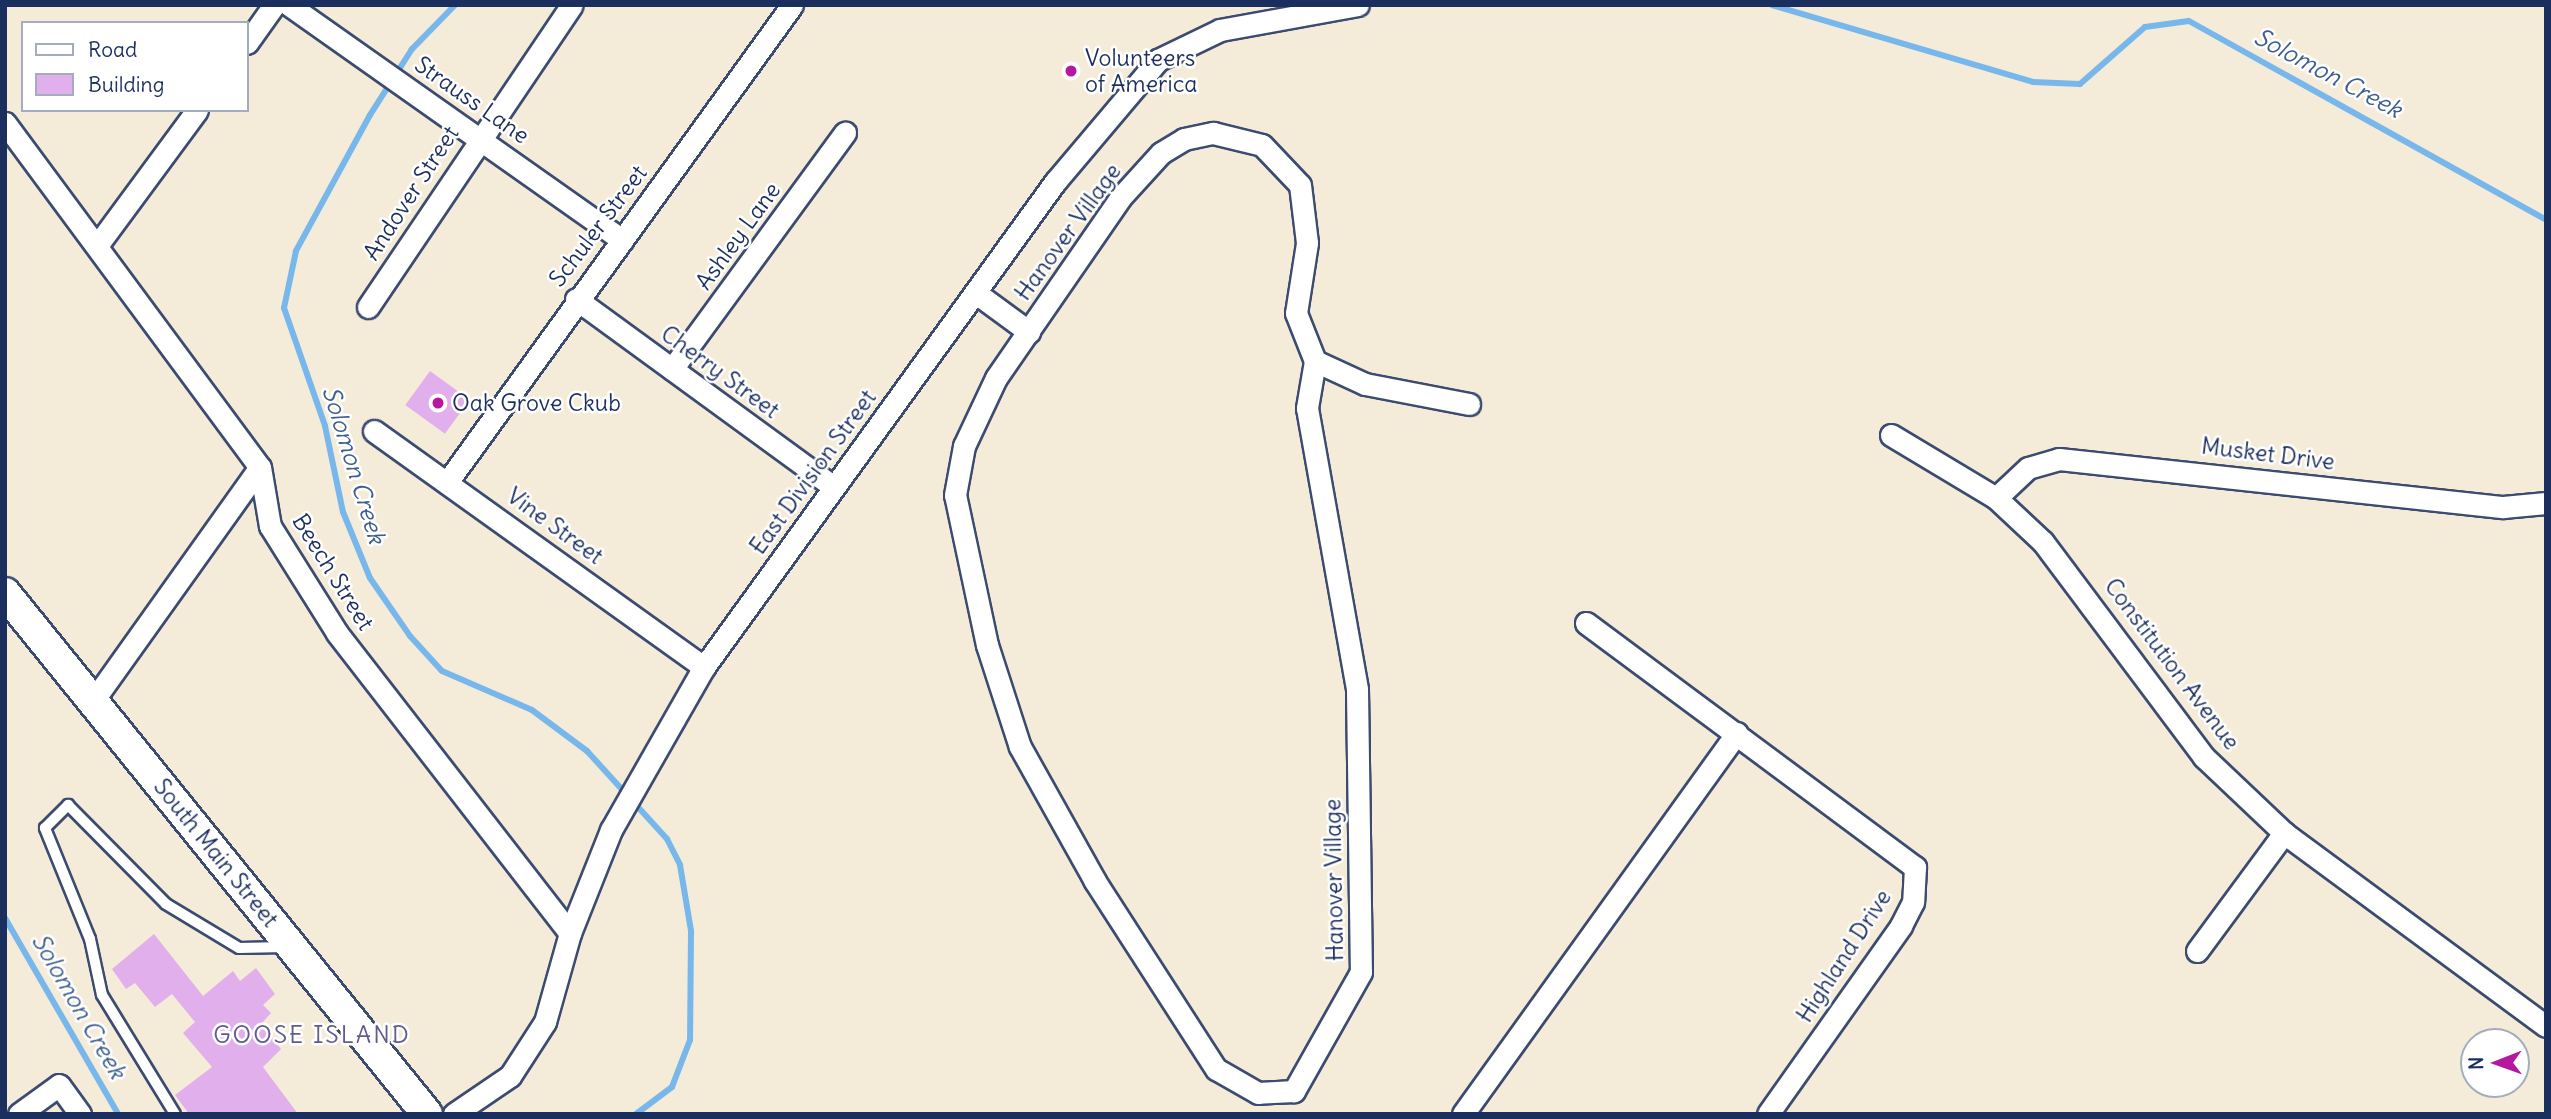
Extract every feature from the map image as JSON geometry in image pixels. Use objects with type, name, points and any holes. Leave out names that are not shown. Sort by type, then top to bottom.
[{"type":"main road","name":"South Main Street","points":[[5,593],[427,1114]]},
{"type":"street","points":[[248,42],[274,5]]},
{"type":"street","name":"Strauss Lane","points":[[289,5],[479,135],[622,240]]},
{"type":"street","name":"Andover Street","points":[[368,307],[479,135],[572,5]]},
{"type":"street","name":"Schuler Street","points":[[448,481],[576,299],[622,240],[792,5]]},
{"type":"street","name":"East Division Street","points":[[454,1114],[510,1076],[529,1049],[562,977],[570,933],[611,830],[646,773],[704,667],[1055,182],[1158,61],[1220,30],[1358,5]]},
{"type":"street","points":[[99,243],[196,112]]},
{"type":"street","name":"Beech Street","points":[[5,123],[99,243],[260,467],[270,526],[337,633],[570,933]]},
{"type":"street","name":"Ashley Lane","points":[[672,369],[845,133]]},
{"type":"street","name":"Hanover Village","points":[[1239,135],[1286,163],[1300,184],[1307,243],[1296,313],[1315,361],[1307,408],[1357,690],[1361,972],[1294,1091],[1258,1093],[1216,1069],[1095,881],[1020,747],[987,645],[955,472],[981,406],[1120,198],[1161,153],[1184,139],[1239,135]]},
{"type":"street","name":"Hanover Village","points":[[976,293],[1029,332]]},
{"type":"street","name":"Cherry Street","points":[[576,299],[835,487]]},
{"type":"street","points":[[1315,361],[1366,384],[1469,404]]},
{"type":"street","name":"Vine Street","points":[[374,431],[448,481],[704,667]]},
{"type":"street","name":"Constitution Avenue","points":[[1891,435],[1996,498],[2085,590],[2204,757],[2284,833],[2546,1026]]},
{"type":"street","name":"Musket Drive","points":[[1996,498],[2028,468],[2059,459],[2503,507],[2546,503]]},
{"type":"street","points":[[93,701],[260,467]]},
{"type":"street","name":"Highland Drive","points":[[1586,623],[1902,852],[1915,867],[1916,884],[1901,926],[1768,1114]]},
{"type":"street","points":[[1463,1114],[1737,733]]},
{"type":"street","points":[[2197,951],[2284,833]]},
{"type":"street","points":[[19,1114],[59,1084],[80,1114]]},
{"type":"lane","points":[[175,1114],[102,995],[90,939],[45,828],[68,804],[166,904],[240,948],[291,947]]},
{"type":"building","name":"Oak Grove Ckub","points":[[430,371],[470,400],[445,434],[405,405]]},
{"type":"building","points":[[154,934],[203,996],[233,971],[240,981],[256,968],[275,994],[263,1005],[271,1013],[261,1024],[281,1049],[263,1067],[298,1114],[189,1114],[175,1095],[212,1067],[183,1033],[195,1022],[172,994],[155,1007],[135,983],[126,989],[112,969]]},
{"type":"waterway","name":"Solomon Creek","points":[[455,5],[412,49],[370,115],[296,251],[284,308],[325,426],[343,512],[370,578],[410,636],[442,671],[532,710],[587,751],[667,839],[680,865],[691,931],[690,1040],[672,1087],[636,1114]]},
{"type":"waterway","name":"Solomon Creek","points":[[1772,5],[2033,82],[2080,84],[2145,27],[2189,21],[2546,220]]},
{"type":"waterway","name":"Solomon Creek","points":[[5,918],[118,1114]]},
{"type":"place","name":"Volunteers of America","points":[[1071,71]]},
{"type":"place","name":"Oak Grove Ckub","points":[[438,403]]},
{"type":"district","name":"GOOSE ISLAND","points":[[312,1035]]}]
